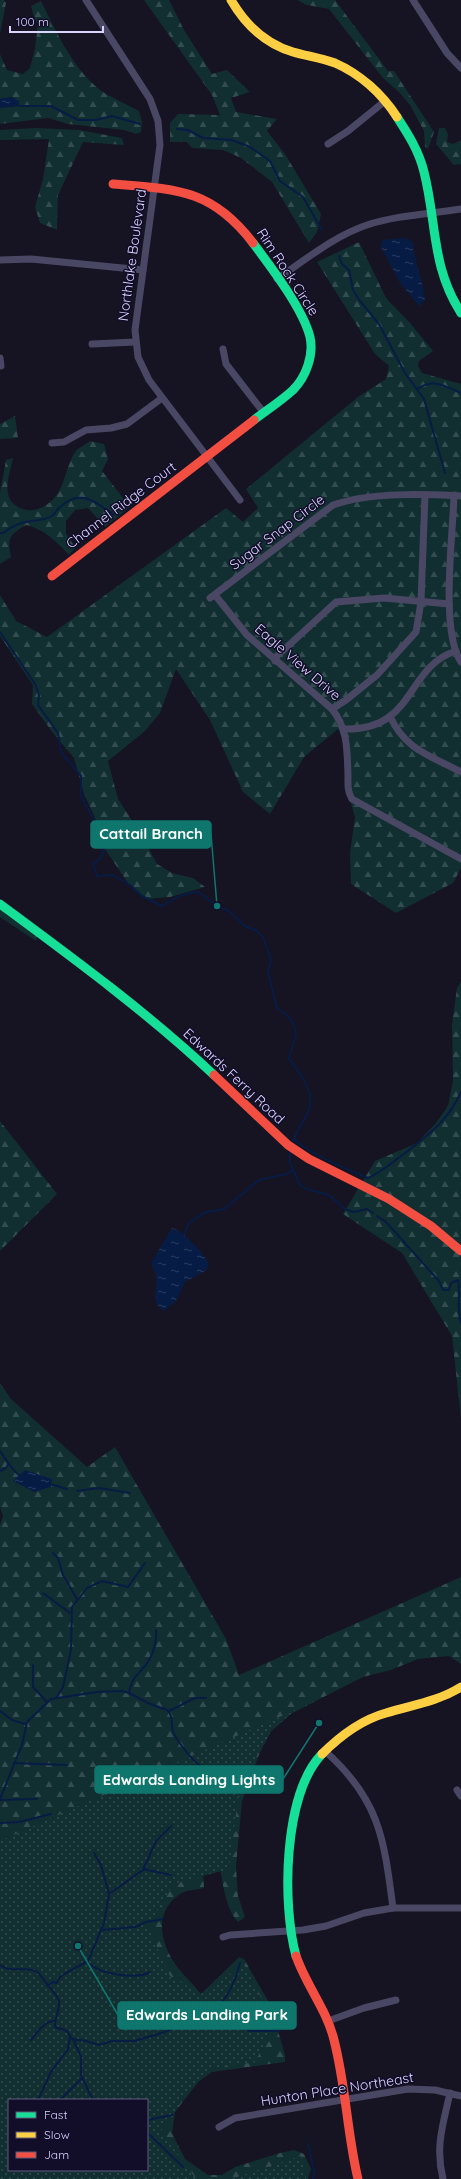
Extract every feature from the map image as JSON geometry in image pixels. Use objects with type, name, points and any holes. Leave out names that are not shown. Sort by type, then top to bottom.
[{"type":"street","name":"Northlake Boulevard","points":[[86,0],[145,91],[155,110],[158,121],[160,145],[136,317],[135,342],[142,368],[162,398],[240,500]]},
{"type":"street","points":[[232,0],[250,26],[270,42],[292,52],[336,64],[363,80],[385,101],[406,130],[419,156],[427,183],[440,272],[450,296],[461,313]]},
{"type":"street","points":[[413,0],[447,53],[461,68]]},
{"type":"street","points":[[328,144],[363,120],[385,101]]},
{"type":"street","name":"Rim Rock Circle","points":[[113,184],[154,188],[196,196],[224,211],[246,233],[308,328],[311,351],[308,366],[300,383],[208,457]]},
{"type":"street","points":[[277,279],[353,231],[380,221],[461,209]]},
{"type":"street","points":[[0,260],[31,259],[143,270]]},
{"type":"street","points":[[92,344],[135,342]]},
{"type":"street","points":[[223,349],[226,364],[264,413]]},
{"type":"street","points":[[0,358],[1,366]]},
{"type":"street","points":[[52,443],[64,442],[86,430],[112,428],[127,424],[162,398]]},
{"type":"street","name":"Channel Ridge Court","points":[[52,576],[208,457]]},
{"type":"street","points":[[332,709],[346,700],[376,675],[410,640],[418,628],[421,602],[425,495]]},
{"type":"street","points":[[458,495],[448,617],[456,651],[461,662]]},
{"type":"street","name":"Sugar Snap Circle","points":[[213,596],[327,508],[357,498],[458,495]]},
{"type":"street","name":"Eagle View Drive","points":[[213,596],[247,636],[332,709],[341,720],[347,740],[348,787],[352,799],[461,859]]},
{"type":"street","points":[[275,661],[276,656],[336,602],[384,598],[449,604]]},
{"type":"street","points":[[344,729],[369,728],[384,722],[402,705],[429,668],[445,655],[456,651]]},
{"type":"street","points":[[390,716],[403,739],[411,746],[461,772]]},
{"type":"street","name":"Edwards Ferry Road","points":[[0,904],[73,959],[184,1048],[291,1147],[389,1199],[431,1226],[461,1251]]},
{"type":"street","points":[[358,2179],[334,2040],[328,2021],[301,1970],[290,1930],[290,1823],[298,1795],[304,1781],[325,1751],[346,1733],[372,1718],[432,1702],[461,1687]]},
{"type":"street","points":[[325,1751],[360,1790],[376,1818],[385,1848],[393,1908]]},
{"type":"street","points":[[223,1937],[230,1935],[326,1926],[364,1913],[393,1908],[461,1908]]},
{"type":"street","points":[[328,2021],[364,2008],[396,2000]]},
{"type":"street","name":"Hunton Place Northeast","points":[[219,2126],[235,2118],[408,2089],[450,2093],[461,2096]]},
{"type":"street","points":[[443,2179],[438,2150],[450,2093]]},
{"type":"green space","points":[[0,0],[4,0],[6,3],[0,34]]},
{"type":"green space","points":[[144,0],[169,0],[184,30],[212,74],[227,70],[250,92],[231,98],[236,112],[277,119],[267,131],[285,154],[321,214],[317,232],[309,243],[272,182],[241,158],[223,150],[192,148],[187,142],[170,142],[170,123],[178,114],[220,115],[212,95]]},
{"type":"green space","points":[[297,0],[335,0],[388,71],[394,71],[434,132],[428,149],[425,147],[424,131],[410,105],[399,92],[383,78],[329,9],[307,5]]},
{"type":"green space","points":[[41,1],[60,39],[85,76],[106,94],[139,111],[142,122],[141,132],[136,134],[124,130],[68,124],[48,118],[0,124],[0,108],[18,106],[12,97],[0,99],[0,54],[7,70],[23,74],[30,68],[35,48],[38,24],[31,6]]},
{"type":"green space","points":[[36,128],[79,130],[122,138],[124,145],[83,142],[58,195],[57,230],[40,223],[35,207],[43,179],[49,139],[0,140],[0,130]]},
{"type":"green space","points":[[439,128],[445,128],[448,134],[447,142],[453,144],[461,140],[461,164],[454,165],[436,144]]},
{"type":"green space","points":[[359,242],[386,298],[411,324],[433,351],[419,361],[418,366],[422,373],[461,384],[461,868],[453,883],[396,913],[351,884],[350,853],[355,817],[350,800],[347,746],[338,729],[304,757],[270,814],[243,792],[210,720],[176,669],[160,713],[145,731],[108,761],[118,799],[142,836],[157,864],[172,873],[193,878],[205,887],[170,897],[147,899],[128,883],[105,849],[101,831],[84,794],[74,758],[53,733],[32,704],[33,685],[0,636],[0,595],[16,621],[47,637],[226,508],[243,522],[258,508],[246,489],[358,397],[386,379],[389,366],[375,354],[317,262]]},
{"type":"green space","points":[[15,416],[18,438],[0,439],[0,424]]},
{"type":"green space","points":[[90,441],[104,444],[108,459],[102,471],[130,507],[105,527],[88,508],[75,510],[66,521],[66,534],[76,547],[69,555],[54,540],[44,533],[38,529],[26,525],[16,532],[11,538],[9,545],[11,557],[0,564],[0,493],[6,460],[13,458],[7,489],[8,495],[15,505],[20,508],[35,510],[47,505],[54,499],[59,492],[75,452]]},
{"type":"green space","points":[[0,909],[37,937],[36,941],[0,917]]},
{"type":"green space","points":[[461,982],[461,1419],[452,1336],[402,1253],[343,1214],[375,1161],[417,1143],[436,1123],[448,1106],[453,1081],[452,1024],[457,988]]},
{"type":"green space","points":[[0,1121],[57,1194],[0,1251]]},
{"type":"green space","points":[[0,1383],[11,1399],[87,1467],[115,1447],[226,1639],[239,1675],[461,1577],[461,1664],[449,1656],[418,1659],[391,1670],[363,1677],[292,1713],[271,1731],[260,1752],[242,1801],[236,1867],[238,1896],[245,1917],[238,1922],[229,1908],[222,1879],[218,1852],[203,1872],[204,1888],[180,1894],[165,1910],[162,1930],[167,1950],[181,1971],[201,1994],[239,1957],[244,1959],[271,2006],[285,2055],[285,2062],[212,2072],[198,2082],[175,2112],[172,2133],[185,2159],[208,2175],[222,2175],[235,2167],[294,2150],[304,2154],[311,2169],[308,2179],[0,2179],[0,1525],[3,1516],[0,1507]]},
{"type":"green space","points":[[322,1698],[292,1713],[271,1731],[260,1752],[241,1776],[229,1869],[173,1884],[148,1927],[170,1976],[201,1994],[244,1965],[275,2024],[255,2062],[209,2069],[180,2104],[161,2131],[196,2179],[0,2179],[0,1841]]},
{"type":"green space","points":[[301,2156],[306,2179],[229,2179],[234,2178]]},
{"type":"water","points":[[12,97],[19,101],[19,106],[0,108],[0,99]]},
{"type":"water","points":[[407,238],[413,243],[415,258],[424,293],[425,300],[419,306],[400,283],[381,247],[382,240]]},
{"type":"water","points":[[172,1228],[181,1233],[193,1244],[204,1256],[209,1265],[205,1271],[185,1282],[176,1301],[164,1311],[157,1304],[155,1296],[156,1277],[151,1263]]},
{"type":"water","points":[[25,1470],[52,1479],[51,1487],[34,1492],[13,1481]]},
{"type":"waterway","points":[[19,106],[51,106],[78,120],[96,120],[112,116],[140,124]]},
{"type":"waterway","points":[[177,129],[188,130],[203,138],[232,140],[250,147],[270,161],[280,181],[303,197],[322,230]]},
{"type":"waterway","points":[[339,256],[342,264],[349,270],[353,290],[379,324],[405,373],[424,399],[445,473]]},
{"type":"waterway","points":[[417,389],[429,384],[439,384],[461,393]]},
{"type":"waterway","points":[[0,533],[3,533],[13,526],[22,523],[49,518],[67,501],[74,498],[88,499],[114,515]]},
{"type":"waterway","points":[[0,632],[35,684],[39,695],[38,705],[58,733],[61,752],[81,776],[81,796],[101,834],[105,849],[100,859],[93,864],[97,876],[113,875],[130,885],[142,896],[162,906],[179,896],[199,892],[217,906],[229,911],[245,926],[257,931],[263,937],[271,960],[268,972],[277,1008],[288,1016],[293,1023],[296,1034],[289,1059],[306,1084],[310,1098],[308,1112],[292,1143]]},
{"type":"waterway","points":[[294,1138],[317,1155],[368,1178],[378,1173],[404,1154],[437,1127],[450,1111],[461,1092]]},
{"type":"waterway","points":[[290,1150],[290,1163],[300,1185],[307,1189],[329,1195],[345,1209],[354,1212],[367,1209],[373,1213]]},
{"type":"waterway","points":[[184,1234],[189,1223],[207,1212],[224,1209],[259,1180],[287,1174],[293,1170]]},
{"type":"waterway","points":[[377,1216],[386,1222],[439,1281],[443,1290],[449,1290],[451,1283],[458,1280],[459,1312],[461,1323]]},
{"type":"waterway","points":[[0,1451],[12,1468],[21,1477]]},
{"type":"waterway","points":[[0,1471],[8,1465]]},
{"type":"waterway","points":[[50,1484],[67,1489]]},
{"type":"waterway","points":[[77,1491],[99,1488],[130,1493]]},
{"type":"waterway","points":[[53,1553],[58,1558],[63,1575],[77,1599]]},
{"type":"waterway","points":[[57,1697],[63,1687],[71,1650],[72,1607],[87,1588],[102,1581],[128,1587],[145,1563]]},
{"type":"waterway","points":[[43,1593],[70,1613]]},
{"type":"waterway","points":[[129,1693],[133,1680],[148,1662],[154,1649],[156,1630]]},
{"type":"waterway","points":[[33,1665],[33,1687],[47,1702]]},
{"type":"waterway","points":[[0,1799],[22,1745],[27,1722],[51,1699],[97,1692],[122,1691],[167,1710],[171,1715],[173,1733],[186,1752],[202,1767],[223,1780]]},
{"type":"waterway","points":[[169,1711],[195,1698],[206,1698]]},
{"type":"waterway","points":[[0,1711],[12,1720],[25,1724]]},
{"type":"waterway","points":[[14,1763],[67,1765]]},
{"type":"waterway","points":[[0,1800],[37,1799]]},
{"type":"waterway","points":[[0,1823],[19,1822],[51,1814]]},
{"type":"waterway","points":[[47,1986],[53,1982],[57,1983],[59,1978],[66,1973],[88,1961],[104,1923],[109,1894],[143,1870],[156,1841],[171,1826]]},
{"type":"waterway","points":[[94,1853],[101,1865],[109,1894]]},
{"type":"waterway","points":[[143,1869],[171,1875]]},
{"type":"waterway","points":[[102,1930],[135,1927],[146,1922],[163,1919]]},
{"type":"waterway","points":[[87,1962],[108,1973],[136,1976],[150,1972]]},
{"type":"waterway","points":[[215,2011],[224,2000],[230,1989],[236,1977],[240,1963]]},
{"type":"waterway","points":[[0,1965],[9,1969],[28,1969],[38,1972],[59,2002],[55,2027],[67,2031],[72,2039],[99,2045],[112,2041],[134,2041],[162,2033],[215,2011],[228,2016],[249,2031],[280,2031]]},
{"type":"waterway","points":[[31,2040],[44,2025],[54,2021]]},
{"type":"waterway","points":[[38,2099],[51,2072],[68,2049],[70,2036]]},
{"type":"waterway","points":[[73,2039],[81,2057],[81,2075],[93,2099]]},
{"type":"waterway","points":[[61,2099],[82,2078]]},
{"type":"waterway","points":[[148,2120],[173,2115]]},
{"type":"waterway","points":[[148,2133],[183,2167]]},
{"type":"waterway","points":[[308,2144],[314,2170],[313,2179]]},
{"type":"traffic: fast","points":[[397,117],[413,143],[422,164],[428,191],[436,244],[444,278],[451,296],[461,313]]},
{"type":"traffic: fast","points":[[253,243],[294,301],[306,326],[311,344],[308,365],[298,385],[284,398],[254,420]]},
{"type":"traffic: fast","points":[[0,904],[137,1008],[214,1075]]},
{"type":"traffic: fast","points":[[296,1956],[291,1934],[289,1909],[289,1851],[293,1822],[300,1795],[309,1772],[322,1754]]},
{"type":"traffic: slow","points":[[231,0],[250,25],[265,38],[274,44],[293,52],[335,63],[353,73],[370,86],[384,100],[397,117]]},
{"type":"traffic: slow","points":[[322,1754],[351,1729],[368,1720],[386,1713],[434,1700],[461,1687]]},
{"type":"traffic: jam","points":[[113,184],[156,188],[191,195],[207,202],[223,212],[238,225],[253,243]]},
{"type":"traffic: jam","points":[[52,576],[254,420]]},
{"type":"traffic: jam","points":[[214,1075],[288,1145],[309,1159],[389,1199],[431,1226],[461,1251]]},
{"type":"traffic: jam","points":[[296,1956],[331,2029],[338,2057],[351,2144],[358,2179]]},
{"type":"place","name":"Cattail Branch","points":[[217,906]]},
{"type":"place","name":"Edwards Landing Lights","points":[[319,1723]]},
{"type":"place","name":"Edwards Landing Park","points":[[78,1946]]}]
